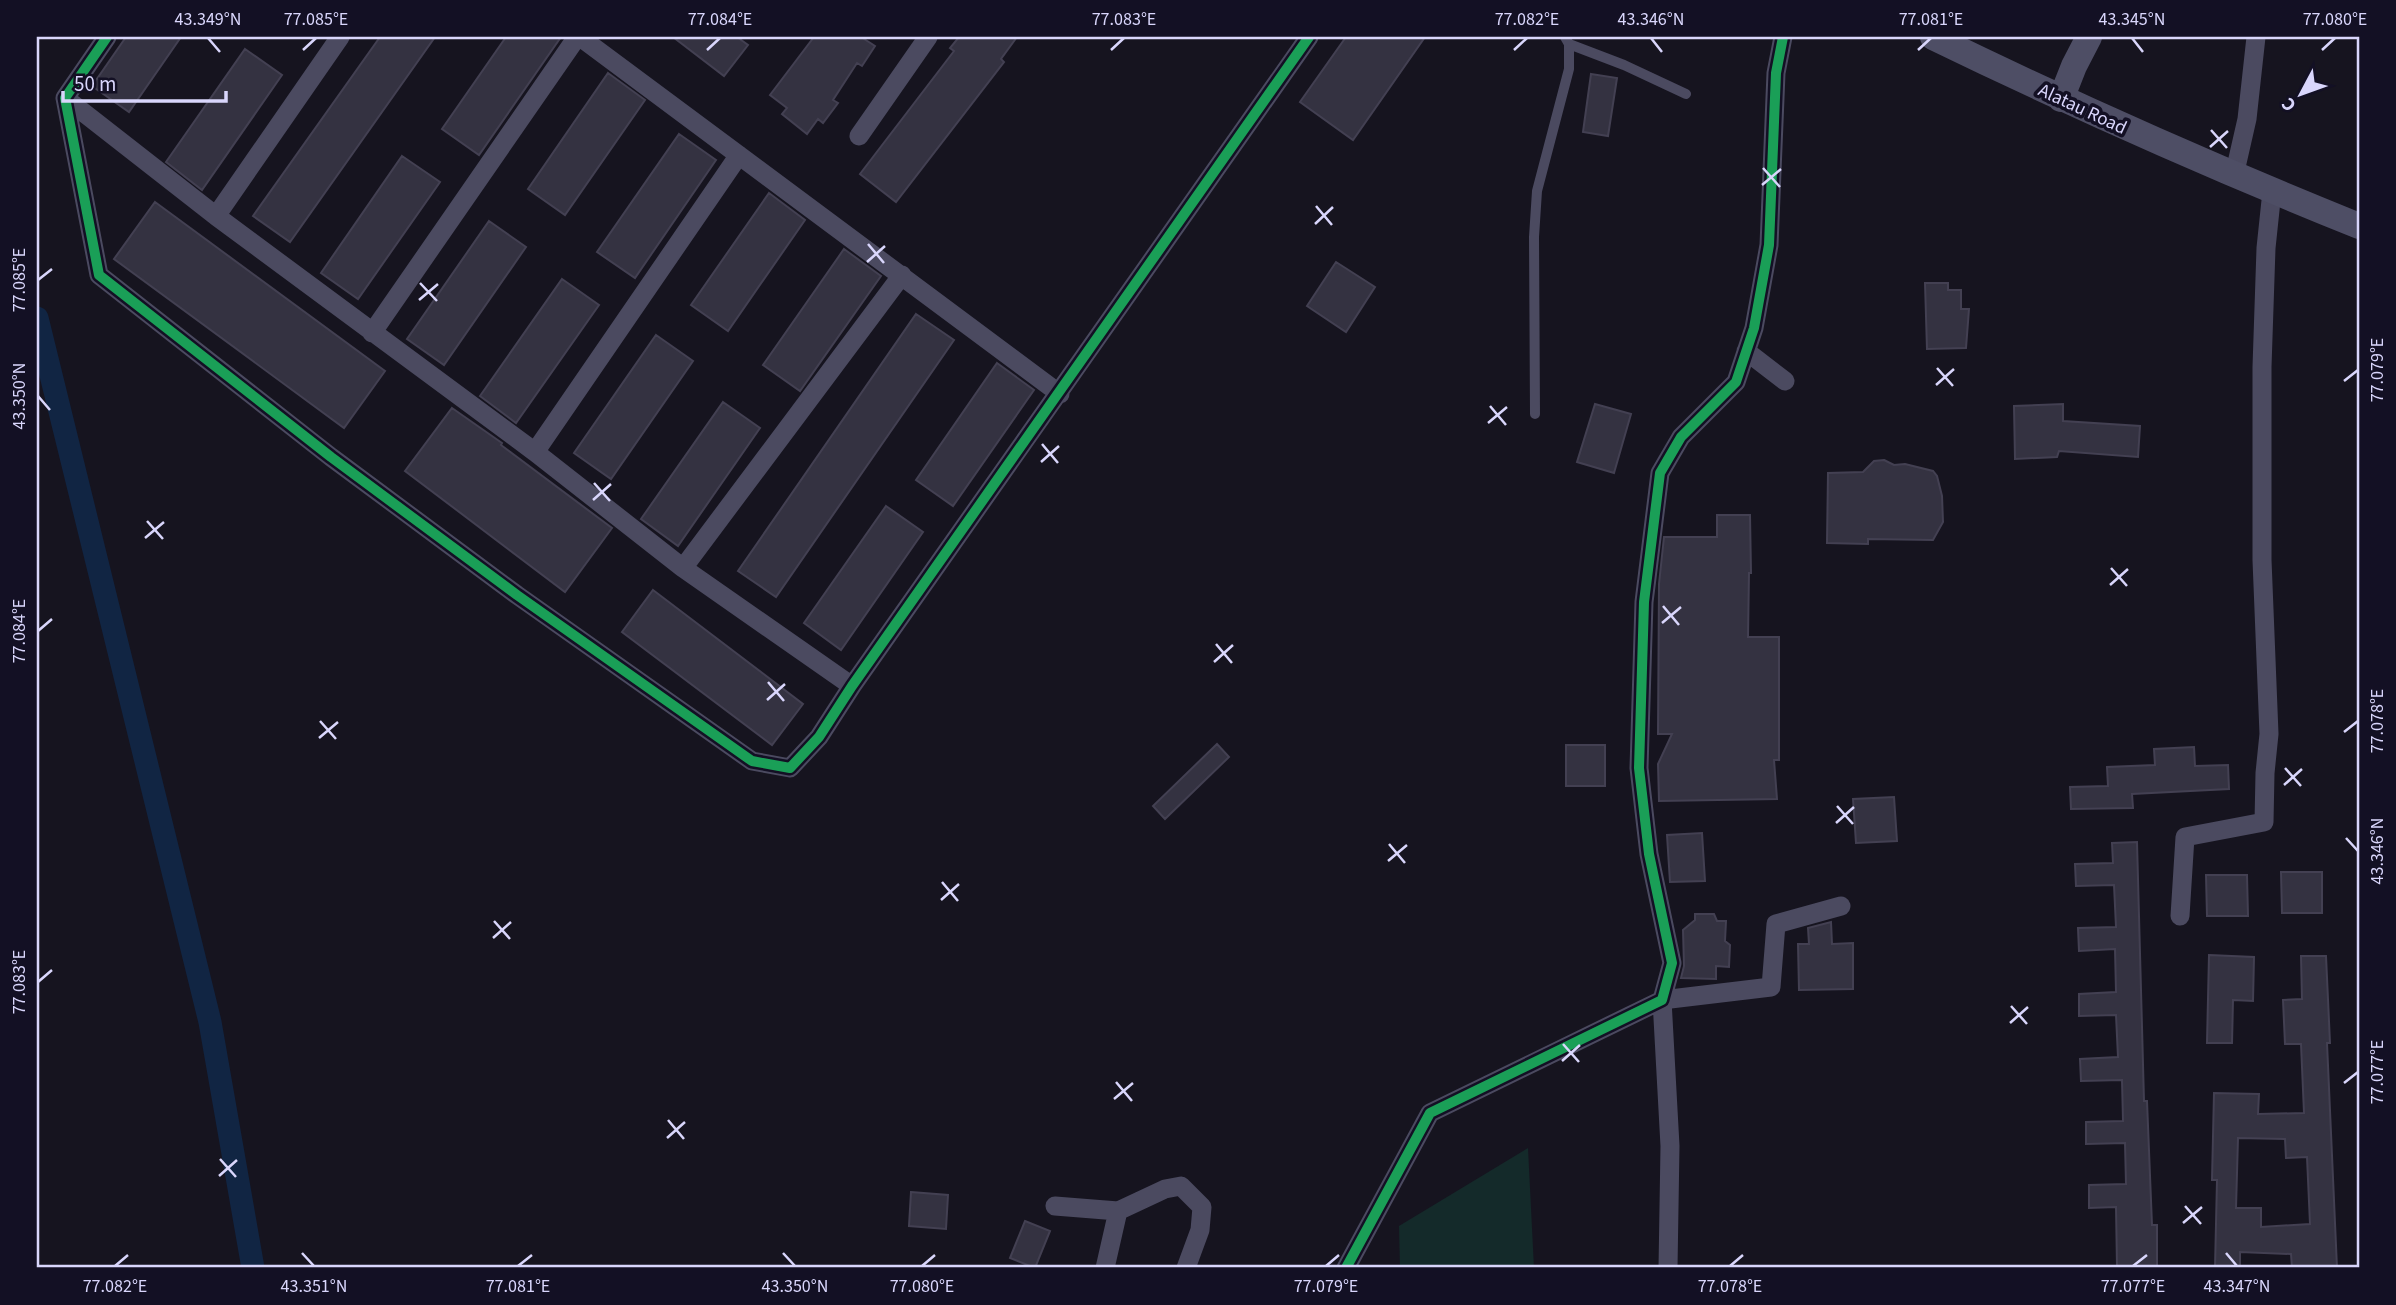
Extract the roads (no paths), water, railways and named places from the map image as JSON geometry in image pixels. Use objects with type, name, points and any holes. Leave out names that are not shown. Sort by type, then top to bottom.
[{"type":"main road","name":"Alatau Road","points":[[1933,37],[2061,99],[2272,191]]},
{"type":"main road","points":[[2061,99],[2089,37]]},
{"type":"main road","points":[[2272,191],[2359,226]]},
{"type":"street","points":[[107,37],[65,98],[99,275],[331,457],[517,595],[752,761],[789,768],[819,737],[1309,37]]},
{"type":"street","points":[[216,216],[340,37]]},
{"type":"street","points":[[372,333],[578,37],[1060,394]]},
{"type":"street","points":[[859,136],[928,37]]},
{"type":"street","points":[[1668,1268],[1670,1146],[1662,1000],[1672,963],[1649,854],[1639,768],[1644,602],[1660,473],[1681,437],[1735,382],[1755,328],[1769,245],[1776,73],[1783,37]]},
{"type":"street","points":[[2234,176],[2247,119],[2256,37]]},
{"type":"street","points":[[65,98],[216,216],[535,452],[684,568],[852,687]]},
{"type":"street","points":[[535,452],[739,155]]},
{"type":"street","points":[[2179,916],[2185,836],[2264,822],[2269,734],[2262,560],[2262,380],[2266,248],[2272,191]]},
{"type":"street","points":[[684,568],[902,275]]},
{"type":"street","points":[[1746,351],[1784,382]]},
{"type":"street","points":[[1346,1268],[1430,1112],[1662,1000],[1772,987],[1776,924],[1842,906]]},
{"type":"street","points":[[1055,1206],[1118,1211],[1165,1189],[1181,1186],[1202,1207],[1200,1230],[1186,1268]]},
{"type":"street","points":[[1105,1268],[1118,1211]]},
{"type":"lane","points":[[1535,414],[1534,237],[1537,191],[1569,69],[1567,41],[1686,94]]},
{"type":"waterway","points":[[37,318],[210,1022],[253,1268]]}]
